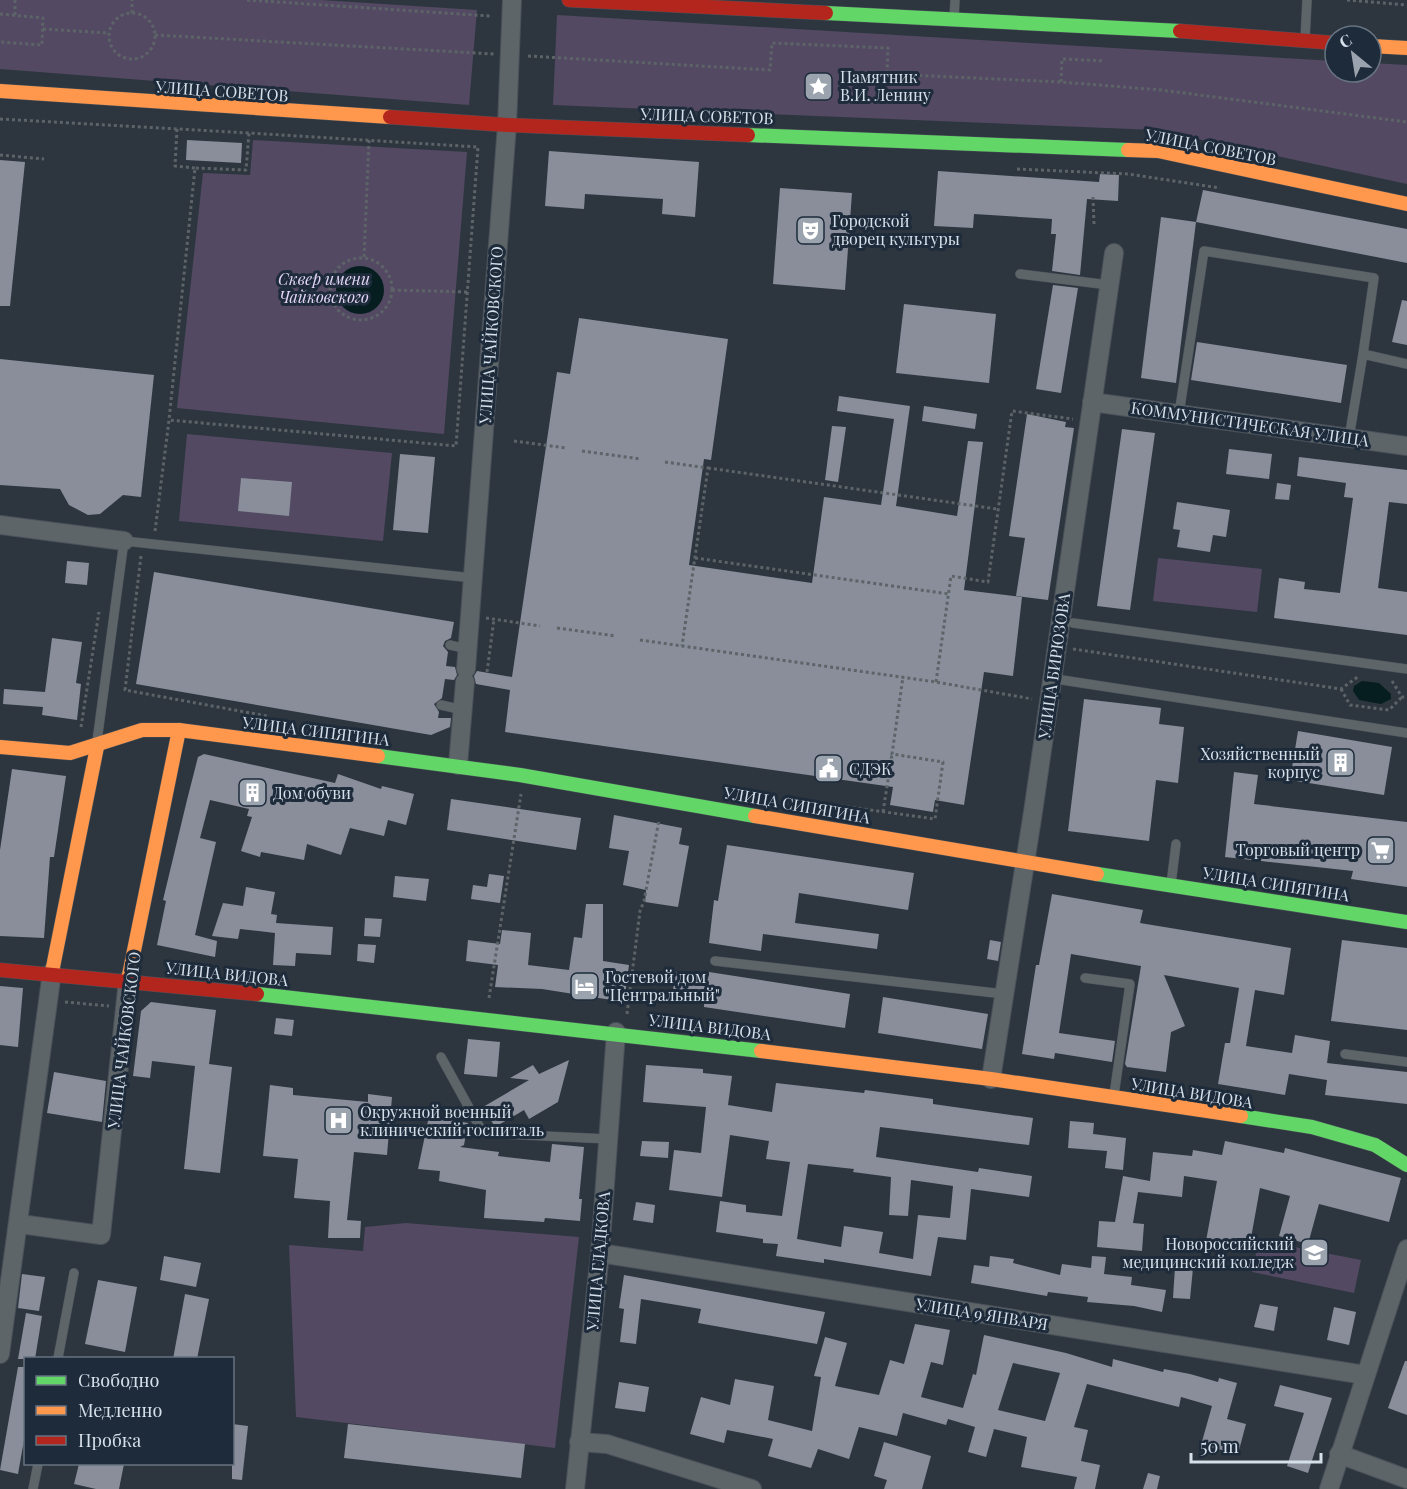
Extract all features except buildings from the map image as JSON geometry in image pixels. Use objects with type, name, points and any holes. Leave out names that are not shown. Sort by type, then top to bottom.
[{"type":"street","name":"УЛИЦА ЧАЙКОВСКОГО","points":[[458,765],[466,676],[458,647],[470,616],[507,125],[512,0]]},
{"type":"street","points":[[569,0],[643,2],[1323,42]]},
{"type":"street","points":[[1383,47],[1407,48]]},
{"type":"street","name":"УЛИЦА СОВЕТОВ","points":[[0,92],[507,125],[1158,151],[1407,204]]},
{"type":"street","name":"УЛИЦА БИРЮЗОВА","points":[[991,1078],[1025,863],[1114,253]]},
{"type":"street","name":"КОММУНИСТИЧЕСКАЯ УЛИЦА","points":[[1092,402],[1407,446]]},
{"type":"street","points":[[0,525],[123,546]]},
{"type":"street","name":"УЛИЦА СИПЯГИНА","points":[[97,747],[142,730],[179,730],[458,765],[1025,863],[1407,922]]},
{"type":"street","name":"УЛИЦА ЧАЙКОВСКОГО","points":[[20,1224],[101,1235],[128,980],[179,730]]},
{"type":"street","points":[[0,747],[70,753],[97,747],[52,972],[20,1224],[0,1354]]},
{"type":"street","name":"УЛИЦА ВИДОВА","points":[[0,970],[52,972],[621,1027],[991,1078],[1312,1127],[1375,1145],[1407,1165]]},
{"type":"street","name":"УЛИЦА ГЛАДКОВА","points":[[574,1489],[600,1253],[608,1139],[621,1027]]},
{"type":"street","points":[[1329,1489],[1407,1249]]},
{"type":"street","name":"УЛИЦА 9 ЯНВАРЯ","points":[[600,1253],[1365,1375]]},
{"type":"street","points":[[579,1442],[607,1444],[752,1489]]},
{"type":"street","points":[[1340,1454],[1407,1479]]},
{"type":"lane","points":[[954,20],[956,0]]},
{"type":"lane","points":[[1305,41],[1307,0]]},
{"type":"lane","points":[[1179,414],[1204,251],[1374,278],[1349,438]]},
{"type":"lane","points":[[1020,274],[1109,285]]},
{"type":"lane","points":[[1363,354],[1407,364]]},
{"type":"lane","points":[[97,747],[123,546],[148,542],[473,578]]},
{"type":"lane","points":[[1073,623],[1407,669]]},
{"type":"lane","points":[[1062,680],[1407,732]]},
{"type":"lane","points":[[441,705],[463,710]]},
{"type":"lane","points":[[1171,884],[1176,844]]},
{"type":"lane","points":[[715,961],[1004,994]]},
{"type":"lane","points":[[1085,978],[1130,984],[1113,1097]]},
{"type":"lane","points":[[1345,1054],[1407,1062]]},
{"type":"lane","points":[[441,1057],[483,1133],[608,1139]]},
{"type":"lane","points":[[58,1357],[74,1273]]},
{"type":"lane","points":[[33,1489],[38,1465]]},
{"type":"path","points":[[15,0],[15,15]]},
{"type":"path","points":[[132,0],[132,13]]},
{"type":"path","points":[[247,0],[490,16]]},
{"type":"path","points":[[1347,0],[1407,5]]},
{"type":"path","points":[[132,13],[147,18],[155,35],[154,45],[146,55],[127,59],[115,52],[108,33],[118,17],[132,13]]},
{"type":"path","points":[[0,14],[43,18],[42,45],[0,42]]},
{"type":"path","points":[[43,29],[108,33]]},
{"type":"path","points":[[155,35],[770,69],[772,43],[888,48],[887,74],[1061,82],[1161,90],[1407,122]]},
{"type":"path","points":[[1061,82],[1062,59],[1105,61]]},
{"type":"path","points":[[0,119],[478,147],[456,446],[169,420]]},
{"type":"path","points":[[177,129],[175,166],[195,168],[246,170],[249,133]]},
{"type":"path","points":[[363,257],[369,140]]},
{"type":"path","points":[[0,155],[44,159]]},
{"type":"path","points":[[195,168],[155,532],[142,553],[124,690],[267,716]]},
{"type":"path","points":[[1010,168],[1128,174],[1222,188]]},
{"type":"path","points":[[1093,197],[1094,224]]},
{"type":"path","points":[[363,257],[381,263],[389,277],[392,290],[381,313],[366,318],[352,318],[339,312],[331,299],[329,284],[334,272],[344,262],[363,257]]},
{"type":"path","points":[[392,290],[467,292]]},
{"type":"path","points":[[936,682],[951,576],[988,582],[1012,411],[1089,421]]},
{"type":"path","points":[[514,441],[566,448]]},
{"type":"path","points":[[582,450],[641,459]]},
{"type":"path","points":[[665,462],[998,509]]},
{"type":"path","points":[[682,646],[708,468]]},
{"type":"path","points":[[123,546],[142,553]]},
{"type":"path","points":[[695,558],[949,594]]},
{"type":"path","points":[[470,616],[540,626]]},
{"type":"path","points":[[487,672],[494,619]]},
{"type":"path","points":[[557,628],[616,636]]},
{"type":"path","points":[[640,640],[936,682],[1049,702]]},
{"type":"path","points":[[1057,646],[1341,689],[1357,676],[1368,677]]},
{"type":"path","points":[[883,812],[903,677]]},
{"type":"path","points":[[1341,689],[1350,705],[1389,710],[1405,697],[1391,680]]},
{"type":"path","points":[[791,799],[935,819],[943,762],[891,754]]},
{"type":"path","points":[[488,1003],[521,790]]},
{"type":"path","points":[[621,1027],[640,911],[660,812]]},
{"type":"path","points":[[48,1001],[125,1008]]},
{"type":"green space","points":[[0,0],[321,0],[477,10],[469,105],[0,69]]},
{"type":"green space","points":[[557,15],[1323,60],[1323,84],[1383,84],[1383,64],[1407,65],[1407,184],[1156,130],[553,105]]},
{"type":"green space","name":"Сквер имени Чайковского","points":[[253,140],[467,152],[444,434],[177,408],[203,173],[250,175]]},
{"type":"green space","points":[[187,434],[392,453],[383,541],[179,521]]},
{"type":"green space","points":[[1158,558],[1262,569],[1257,612],[1153,601]]},
{"type":"green space","points":[[406,1223],[579,1237],[555,1448],[296,1417],[289,1245],[363,1251],[365,1227]]},
{"type":"green space","points":[[1259,1240],[1361,1260],[1354,1293],[1252,1272]]},
{"type":"shaded area","points":[[360,266],[377,273],[384,290],[377,307],[360,314],[343,307],[336,290],[343,273]]},
{"type":"shaded area","points":[[1362,681],[1379,683],[1391,694],[1391,699],[1381,704],[1359,700],[1353,691],[1354,686]]},
{"type":"traffic: fast","points":[[826,13],[1180,31]]},
{"type":"traffic: fast","points":[[748,135],[1128,150]]},
{"type":"traffic: fast","points":[[378,756],[520,775],[755,816]]},
{"type":"traffic: fast","points":[[1097,874],[1407,922]]},
{"type":"traffic: fast","points":[[257,994],[761,1051]]},
{"type":"traffic: fast","points":[[1241,1116],[1312,1127],[1375,1145],[1407,1165]]},
{"type":"traffic: slow","points":[[1383,47],[1407,48]]},
{"type":"traffic: slow","points":[[0,91],[390,117]]},
{"type":"traffic: slow","points":[[1128,150],[1158,151],[1407,204]]},
{"type":"traffic: slow","points":[[0,747],[70,753],[142,730],[179,730],[378,756]]},
{"type":"traffic: slow","points":[[128,980],[179,730]]},
{"type":"traffic: slow","points":[[52,972],[97,747]]},
{"type":"traffic: slow","points":[[755,816],[1097,874]]},
{"type":"traffic: slow","points":[[761,1051],[991,1079],[1241,1116]]},
{"type":"traffic: jam","points":[[569,0],[826,13]]},
{"type":"traffic: jam","points":[[1180,31],[1323,42]]},
{"type":"traffic: jam","points":[[390,117],[507,125],[748,135]]},
{"type":"traffic: jam","points":[[0,970],[257,994]]},
{"type":"place","name":"Памятник В.И. Ленину","points":[[819,86]]},
{"type":"place","name":"Городской дворец культуры","points":[[811,230]]},
{"type":"place","name":"Хозяйственный корпус","points":[[1341,763]]},
{"type":"place","name":"СДЭК","points":[[828,769]]},
{"type":"place","name":"Дом обуви","points":[[252,793]]},
{"type":"place","name":"Торговый центр","points":[[1381,850]]},
{"type":"place","name":"Гостевой дом \"Центральный\"","points":[[584,986]]},
{"type":"place","name":"Окружной военный клинический госпиталь","points":[[339,1121]]},
{"type":"place","name":"Новороссийский медицинский колледж","points":[[1315,1253]]}]
